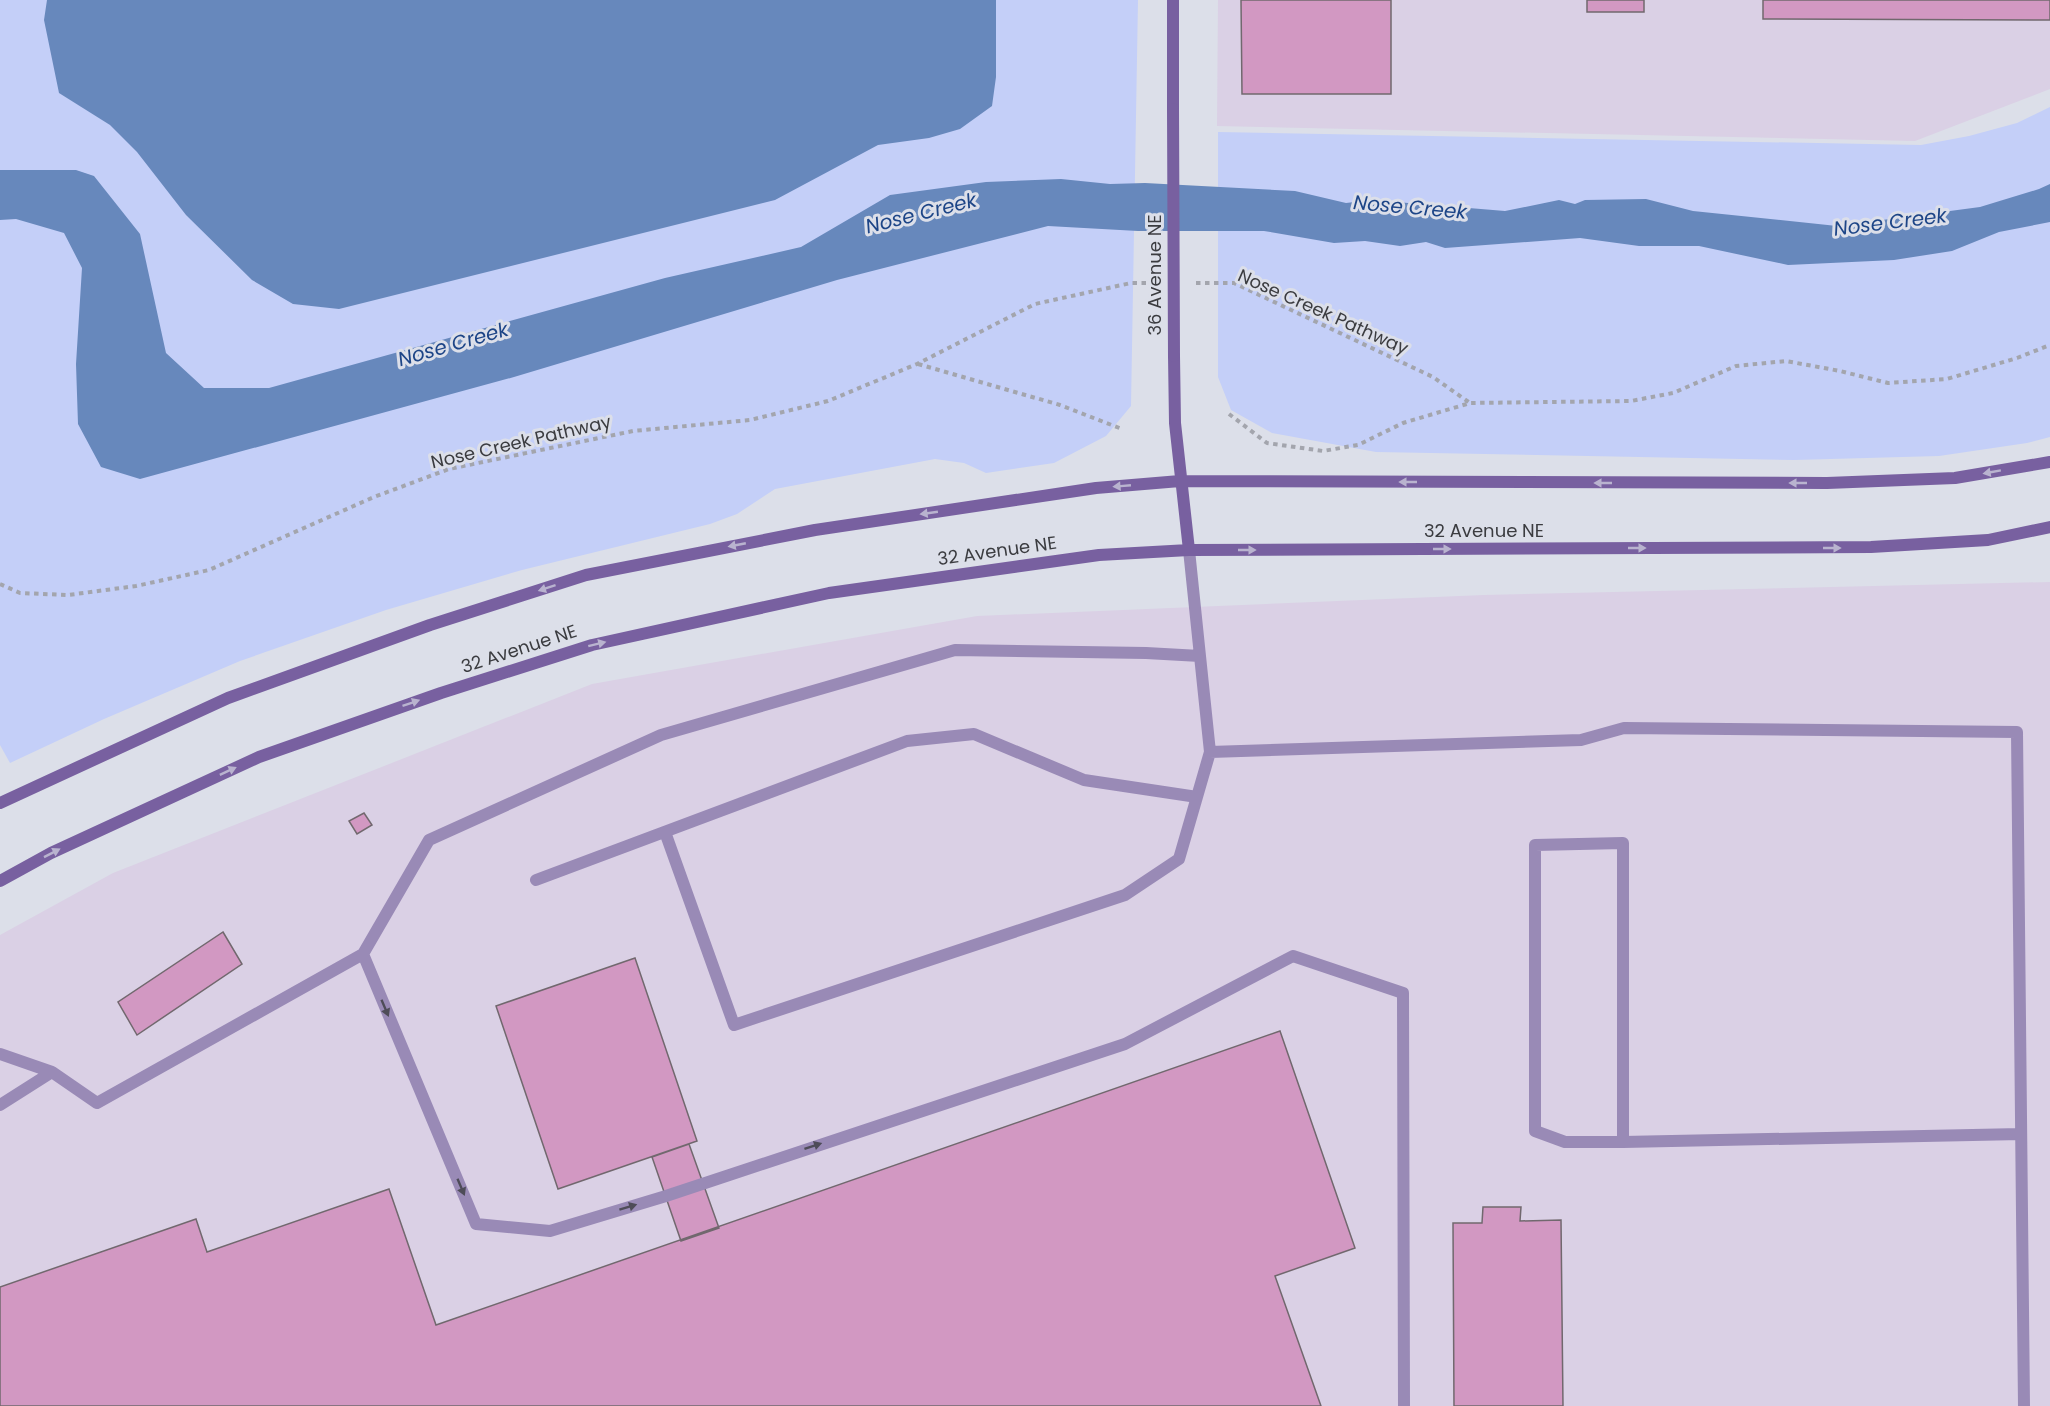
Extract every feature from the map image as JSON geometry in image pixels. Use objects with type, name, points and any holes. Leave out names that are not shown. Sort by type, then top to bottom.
[{"type":"main road","name":"36 Avenue NE","points":[[1173,0],[1175,423],[1189,550]]},
{"type":"main road","points":[[0,803],[228,698],[430,625],[586,575],[815,530],[1096,488],[1180,481],[1827,483],[1955,478],[2050,462]]},
{"type":"main road","name":"32 Avenue NE","points":[[0,881],[51,853],[259,757],[441,693],[592,645],[829,592],[1099,555],[1189,550],[1871,547],[1988,540],[2050,527]]},
{"type":"lane","points":[[664,832],[735,1025],[1125,895],[1179,859],[1210,752],[1189,550]]},
{"type":"lane","points":[[0,1054],[52,1072],[97,1103],[363,954],[429,840],[661,735],[955,650],[1146,653],[1200,657]]},
{"type":"lane","points":[[1210,752],[1581,740],[1624,728],[2017,732],[2024,1406]]},
{"type":"lane","points":[[536,880],[907,741],[974,734],[1084,780],[1197,796]]},
{"type":"lane","points":[[1623,1142],[1623,843],[1535,844],[1535,1131],[1565,1142],[1623,1142],[2021,1134]]},
{"type":"lane","points":[[363,954],[476,1224],[550,1231],[666,1196],[1125,1044],[1293,956],[1403,993],[1404,1406]]},
{"type":"lane","points":[[0,1105],[52,1072]]},
{"type":"path","name":"Nose Creek Pathway","points":[[0,584],[20,593],[68,595],[136,586],[209,570],[374,497],[449,469],[633,431],[750,420],[828,400],[917,364],[1035,304],[1131,283],[1154,283]]},
{"type":"path","name":"Nose Creek Pathway","points":[[1188,283],[1234,283],[1433,377],[1470,403]]},
{"type":"path","points":[[1229,414],[1267,443],[1323,451],[1358,445],[1403,423],[1470,403],[1631,400],[1673,393],[1736,366],[1786,361],[1840,371],[1888,384],[1947,379],[2017,358],[2050,345]]},
{"type":"path","points":[[917,364],[1060,405],[1122,429]]},
{"type":"shaded area","points":[[0,0],[1138,0],[1131,406],[1106,436],[1054,463],[986,473],[964,463],[935,459],[775,489],[737,514],[710,524],[522,570],[386,610],[240,661],[104,719],[10,763],[0,745]]},
{"type":"shaded area","points":[[1218,0],[2050,0],[2050,89],[1915,141],[1217,126]]},
{"type":"shaded area","points":[[2050,107],[2050,437],[2027,443],[1939,456],[1794,460],[1376,452],[1272,433],[1231,410],[1218,377],[1218,132],[1921,145],[1969,136],[2017,123]]},
{"type":"shaded area","points":[[2050,582],[2050,1406],[0,1406],[0,935],[113,873],[592,684],[977,616],[1484,595]]},
{"type":"water","points":[[47,0],[996,0],[996,77],[992,106],[960,129],[929,138],[878,145],[775,200],[339,309],[293,304],[252,280],[186,215],[137,152],[110,125],[59,93],[44,20]]},
{"type":"water","name":"Nose Creek","points":[[0,170],[76,170],[94,176],[140,234],[166,353],[204,388],[269,388],[665,278],[801,247],[890,195],[986,182],[1061,179],[1110,184],[1145,183],[1295,191],[1346,203],[1372,200],[1505,211],[1559,200],[1575,204],[1585,200],[1646,199],[1693,211],[1837,226],[1980,207],[2050,184],[2050,222],[1999,232],[1952,251],[1894,260],[1788,265],[1699,246],[1639,246],[1580,238],[1445,248],[1426,242],[1400,246],[1365,241],[1334,243],[1264,231],[1138,231],[1048,226],[837,280],[514,377],[140,479],[101,467],[78,424],[76,364],[82,268],[64,233],[16,219],[0,220]]},
{"type":"building","points":[[1241,0],[1391,0],[1391,94],[1242,94]]},
{"type":"building","points":[[1587,0],[1644,0],[1644,12],[1587,12]]},
{"type":"building","points":[[1763,0],[2050,0],[2050,20],[1763,19]]},
{"type":"building","points":[[364,813],[372,825],[357,834],[349,821]]},
{"type":"building","points":[[223,932],[242,964],[137,1035],[118,1002]]},
{"type":"building","points":[[635,958],[697,1141],[558,1189],[496,1006]]},
{"type":"building","points":[[1280,1031],[1355,1248],[1275,1276],[1321,1406],[0,1406],[0,1287],[196,1219],[207,1252],[389,1189],[436,1325]]},
{"type":"building","points":[[689,1144],[719,1228],[681,1241],[652,1157]]},
{"type":"building","points":[[1483,1207],[1521,1207],[1520,1221],[1561,1220],[1563,1406],[1454,1406],[1453,1223],[1482,1223]]}]
